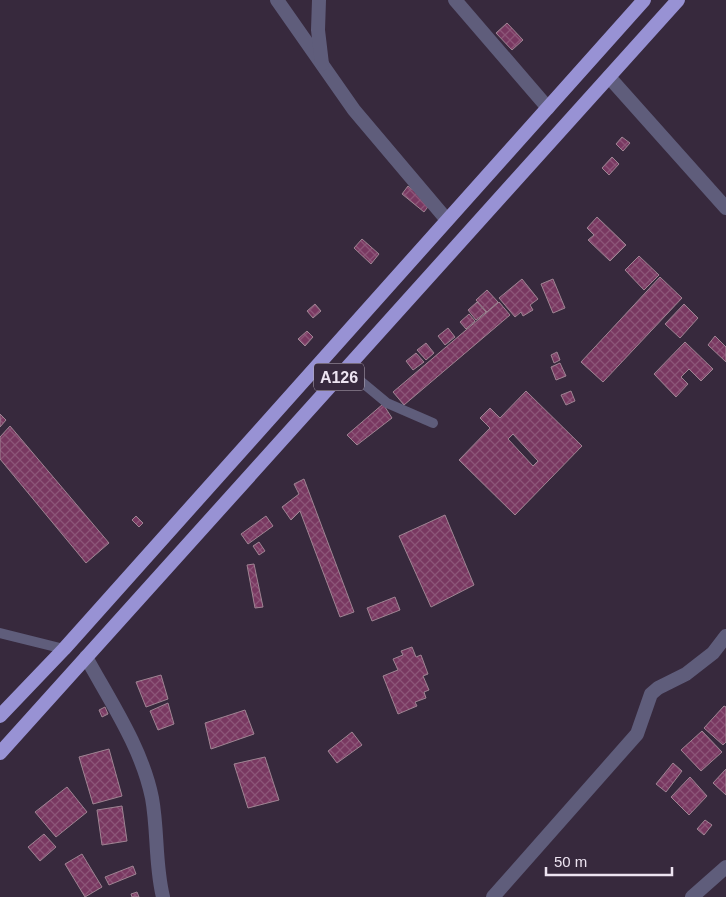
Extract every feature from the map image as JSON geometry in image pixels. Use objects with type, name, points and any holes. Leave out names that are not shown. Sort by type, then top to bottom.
[{"type":"highway","name":"A126","points":[[0,716],[64,649],[644,0]]},
{"type":"highway","name":"A126","points":[[0,752],[678,0]]},
{"type":"street","points":[[277,0],[322,67],[354,110],[447,220]]},
{"type":"street","points":[[319,0],[318,30],[322,67]]},
{"type":"street","points":[[455,0],[548,108]]},
{"type":"street","points":[[609,77],[726,208]]},
{"type":"street","points":[[492,897],[637,734],[651,694],[658,688],[686,674],[712,653],[726,636]]},
{"type":"street","points":[[86,656],[142,765],[152,799],[158,878],[163,897]]},
{"type":"street","points":[[692,897],[726,867]]},
{"type":"lane","points":[[346,369],[387,402],[433,424]]},
{"type":"lane","points":[[0,633],[64,649]]},
{"type":"building","points":[[507,23],[523,40],[512,50],[496,33]]},
{"type":"building","points":[[622,137],[630,143],[623,151],[616,144]]},
{"type":"building","points":[[612,157],[619,164],[609,175],[602,168]]},
{"type":"building","points":[[408,186],[430,204],[424,212],[402,194]]},
{"type":"building","points":[[597,217],[626,245],[610,261],[588,240],[594,235],[587,228]]},
{"type":"building","points":[[362,239],[379,254],[371,264],[354,248]]},
{"type":"building","points":[[639,256],[659,275],[644,290],[625,270]]},
{"type":"building","points":[[660,277],[682,298],[603,382],[581,362]]},
{"type":"building","points":[[522,279],[538,299],[530,305],[533,310],[523,316],[521,312],[515,317],[499,298]]},
{"type":"building","points":[[553,279],[565,308],[553,313],[541,284]]},
{"type":"building","points":[[487,290],[498,302],[487,312],[476,300]]},
{"type":"building","points":[[477,302],[486,312],[476,320],[468,310]]},
{"type":"building","points":[[499,302],[510,315],[404,405],[393,392]]},
{"type":"building","points":[[315,304],[321,311],[313,318],[307,311]]},
{"type":"building","points":[[684,304],[698,318],[680,338],[665,324]]},
{"type":"building","points":[[469,314],[475,321],[466,329],[460,322]]},
{"type":"building","points":[[448,328],[455,337],[445,345],[438,336]]},
{"type":"building","points":[[307,331],[313,337],[305,346],[298,339]]},
{"type":"building","points":[[715,336],[726,347],[726,362],[708,345]]},
{"type":"building","points":[[685,342],[713,369],[701,381],[689,369],[681,377],[688,384],[676,397],[654,374]]},
{"type":"building","points":[[426,343],[434,353],[426,360],[417,350]]},
{"type":"building","points":[[557,352],[560,360],[554,363],[551,355]]},
{"type":"building","points":[[416,353],[424,362],[413,370],[406,361]]},
{"type":"building","points":[[560,363],[566,376],[556,380],[551,367]]},
{"type":"building","points":[[526,391],[582,446],[515,515],[459,460],[490,428],[480,418],[490,408],[500,418]],"holes":[[[513,434],[538,461],[533,466],[508,439]]]},
{"type":"building","points":[[571,391],[575,401],[566,405],[561,395]]},
{"type":"building","points":[[383,404],[392,418],[357,445],[347,435]]},
{"type":"building","points":[[0,414],[6,420],[0,427]]},
{"type":"building","points":[[10,426],[109,543],[86,563],[0,459],[0,437]]},
{"type":"building","points":[[304,479],[354,612],[340,617],[300,511],[291,520],[282,507],[299,494],[294,484]]},
{"type":"building","points":[[445,515],[474,585],[431,607],[399,536]]},
{"type":"building","points":[[136,516],[143,523],[139,527],[132,520]]},
{"type":"building","points":[[266,516],[273,526],[248,544],[241,534]]},
{"type":"building","points":[[259,542],[265,551],[259,555],[253,546]]},
{"type":"building","points":[[254,564],[263,607],[255,608],[247,565]]},
{"type":"building","points":[[395,597],[400,610],[372,621],[367,608]]},
{"type":"building","points":[[412,647],[416,657],[421,655],[428,674],[423,676],[429,690],[424,692],[426,698],[415,702],[417,706],[398,714],[383,676],[398,670],[393,659],[403,655],[401,651]]},
{"type":"building","points":[[161,675],[168,699],[146,707],[136,682]]},
{"type":"building","points":[[168,703],[174,724],[158,730],[150,711]]},
{"type":"building","points":[[724,706],[726,707],[726,742],[723,745],[704,728]]},
{"type":"building","points":[[105,707],[108,714],[102,717],[99,710]]},
{"type":"building","points":[[245,710],[254,734],[211,749],[205,723]]},
{"type":"building","points":[[702,731],[722,752],[701,771],[681,750]]},
{"type":"building","points":[[352,732],[362,745],[337,763],[328,751]]},
{"type":"building","points":[[109,749],[122,796],[93,804],[79,757]]},
{"type":"building","points":[[265,757],[279,800],[248,808],[234,764]]},
{"type":"building","points":[[673,763],[682,771],[666,792],[656,784]]},
{"type":"building","points":[[726,769],[726,795],[713,783]]},
{"type":"building","points":[[690,777],[707,796],[689,815],[671,797]]},
{"type":"building","points":[[67,787],[87,812],[56,837],[35,812]]},
{"type":"building","points":[[122,806],[127,841],[102,845],[97,810]]},
{"type":"building","points":[[705,820],[712,825],[704,835],[697,829]]},
{"type":"building","points":[[44,834],[56,847],[40,861],[28,847]]},
{"type":"building","points":[[82,854],[102,887],[85,897],[65,864]]},
{"type":"building","points":[[133,866],[136,874],[109,885],[105,877]]},
{"type":"building","points":[[137,892],[139,897],[132,897],[131,894]]}]
